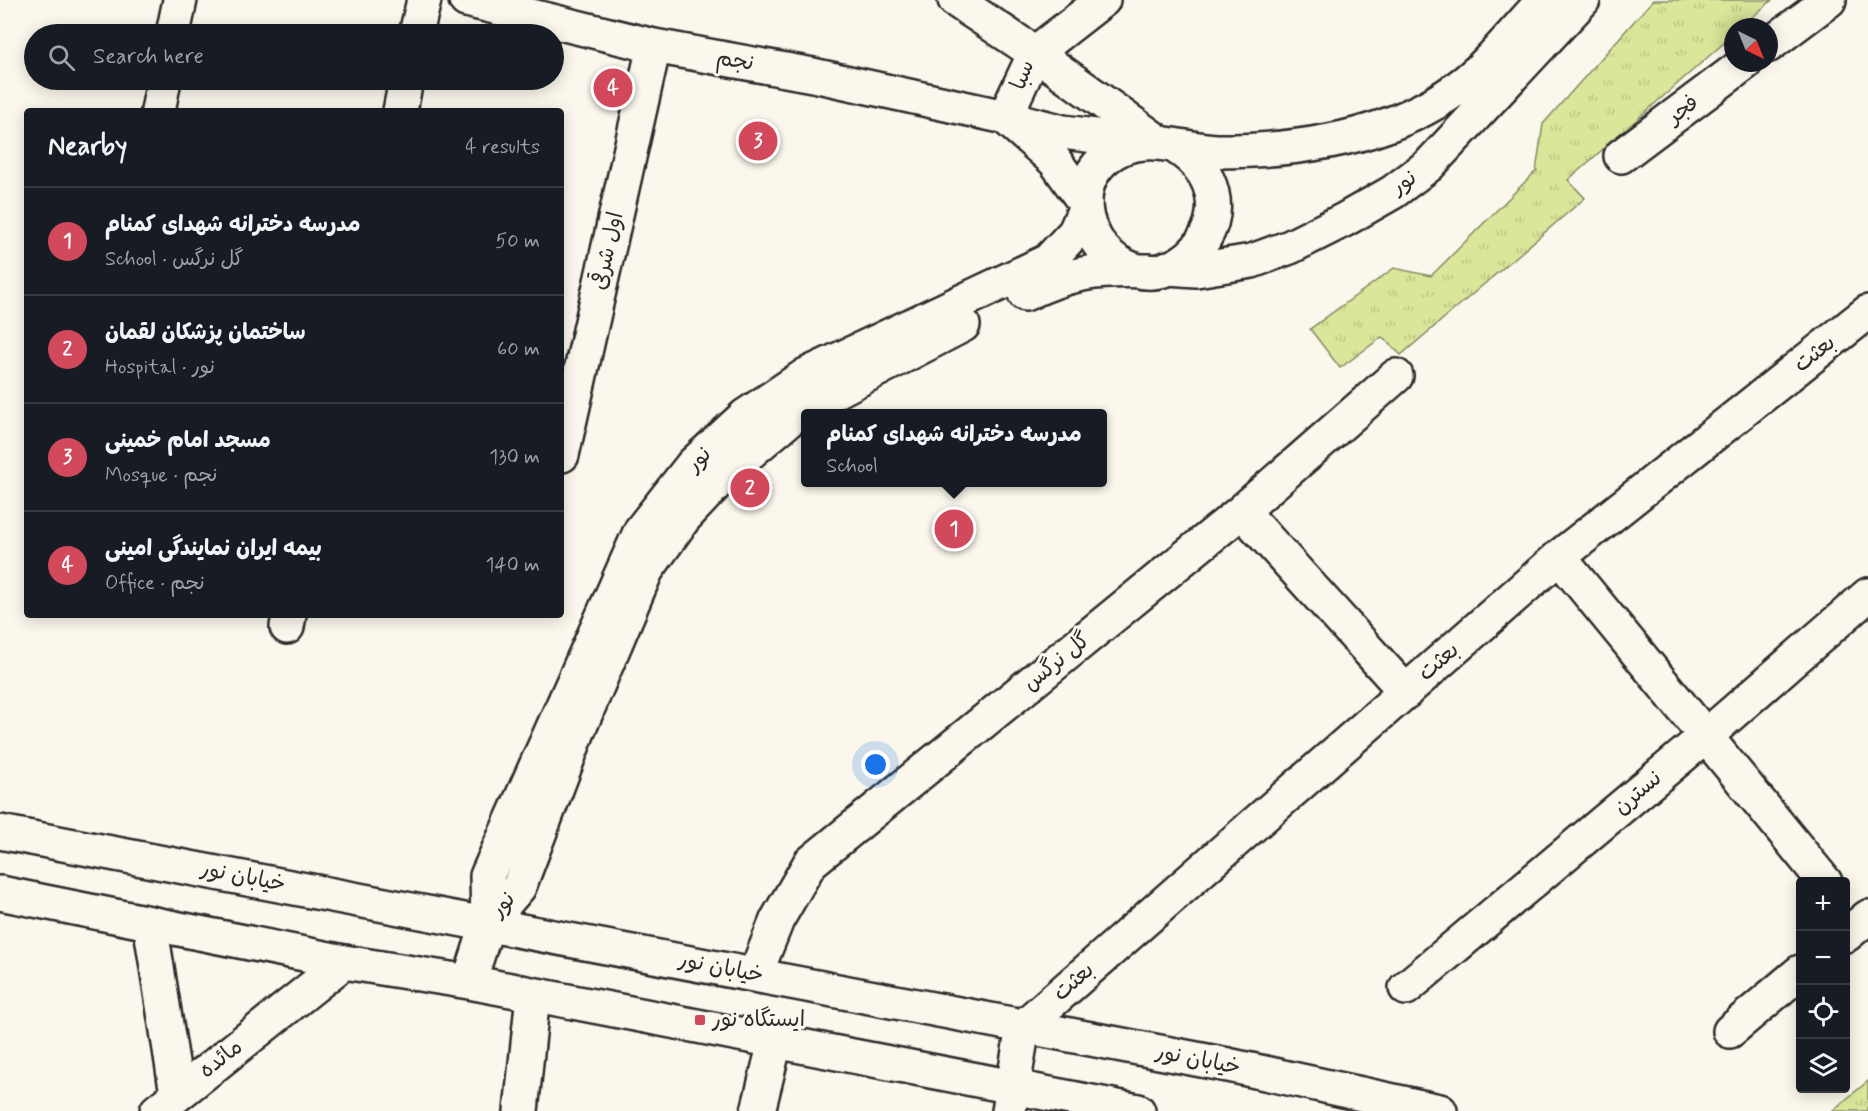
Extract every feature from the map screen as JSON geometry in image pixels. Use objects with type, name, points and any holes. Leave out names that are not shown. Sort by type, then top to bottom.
[{"type":"main road","points":[[175,24],[180,0]]},
{"type":"main road","points":[[418,24],[424,0]]},
{"type":"main road","name":"نجم","points":[[466,0],[654,46],[813,75],[1064,132],[1159,143]]},
{"type":"main road","name":"سبا","points":[[955,0],[1035,53],[1005,117]]},
{"type":"main road","points":[[1103,0],[1035,53],[1159,143],[1192,157],[1205,172],[1212,190],[1214,210],[1210,229],[1200,246],[1186,260],[1158,269],[1125,267],[1105,254],[1091,234],[1085,207],[1086,188],[1097,168],[1113,152],[1134,143],[1159,143],[1214,151],[1298,147],[1342,138],[1391,122],[1423,109],[1476,74],[1544,0]]},
{"type":"main road","name":"نور","points":[[804,409],[970,321],[1058,278],[1098,270],[1196,270],[1252,261],[1290,247],[1393,192],[1429,165],[1583,0]]},
{"type":"main road","points":[[1778,38],[1829,0]]},
{"type":"main road","name":"اول شرقی","points":[[564,446],[654,46]]},
{"type":"main road","name":"فجر","points":[[1621,156],[1733,72]]},
{"type":"main road","points":[[159,108],[162,90]]},
{"type":"main road","points":[[401,108],[404,90]]},
{"type":"main road","points":[[1005,117],[1055,161],[1085,207]]},
{"type":"main road","name":"نور","points":[[488,923],[487,876],[641,530],[693,464],[745,416],[807,375],[1048,261],[1075,232],[1085,207]]},
{"type":"main road","name":"بعثت","points":[[1023,1027],[1559,556],[1868,312]]},
{"type":"main road","name":"گل نرگس","points":[[755,975],[777,920],[810,863],[1242,511],[1396,376]]},
{"type":"main road","name":"نور","points":[[488,923],[519,887],[579,729],[646,571],[684,518],[729,470],[801,411]]},
{"type":"main road","points":[[1242,511],[1406,692]]},
{"type":"main road","points":[[1559,556],[1821,877]]},
{"type":"main road","name":"نسترن","points":[[1406,988],[1706,736],[1868,595]]},
{"type":"main road","name":"خیابان نور","points":[[0,832],[1228,1065],[1440,1111]]},
{"type":"main road","points":[[0,893],[344,962],[469,982],[775,1042],[1012,1100],[1138,1111]]},
{"type":"main road","name":"مائده","points":[[150,923],[167,1102]]},
{"type":"main road","points":[[469,982],[488,923]]},
{"type":"main road","name":"مائده","points":[[167,1102],[344,962]]},
{"type":"main road","points":[[1730,1031],[1796,975]]},
{"type":"main road","points":[[521,1111],[533,995]]},
{"type":"main road","points":[[1012,1100],[1023,1027]]},
{"type":"main road","points":[[758,1111],[775,1042]]},
{"type":"green space","points":[[1653,0],[1772,0],[1751,18],[1724,18],[1724,43],[1568,180],[1585,198],[1401,355],[1382,337],[1340,368],[1310,329],[1394,268],[1431,276],[1536,171],[1543,124]]},
{"type":"green space","points":[[1868,1081],[1868,1111],[1832,1111]]},
{"type":"building","points":[[606,79],[625,82],[619,107],[599,104]]},
{"type":"place","name":"بیمه ایران نمایندگی امینی","points":[[613,88]]},
{"type":"place","name":"مسجد امام خمینی","points":[[758,141]]},
{"type":"place","name":"ساختمان پزشکان لقمان","points":[[750,488]]},
{"type":"place","name":"مدرسه دخترانه شهدای کمنام","points":[[954,529]]},
{"type":"place","name":"ایستگاه نور","points":[[700,1020]]}]
